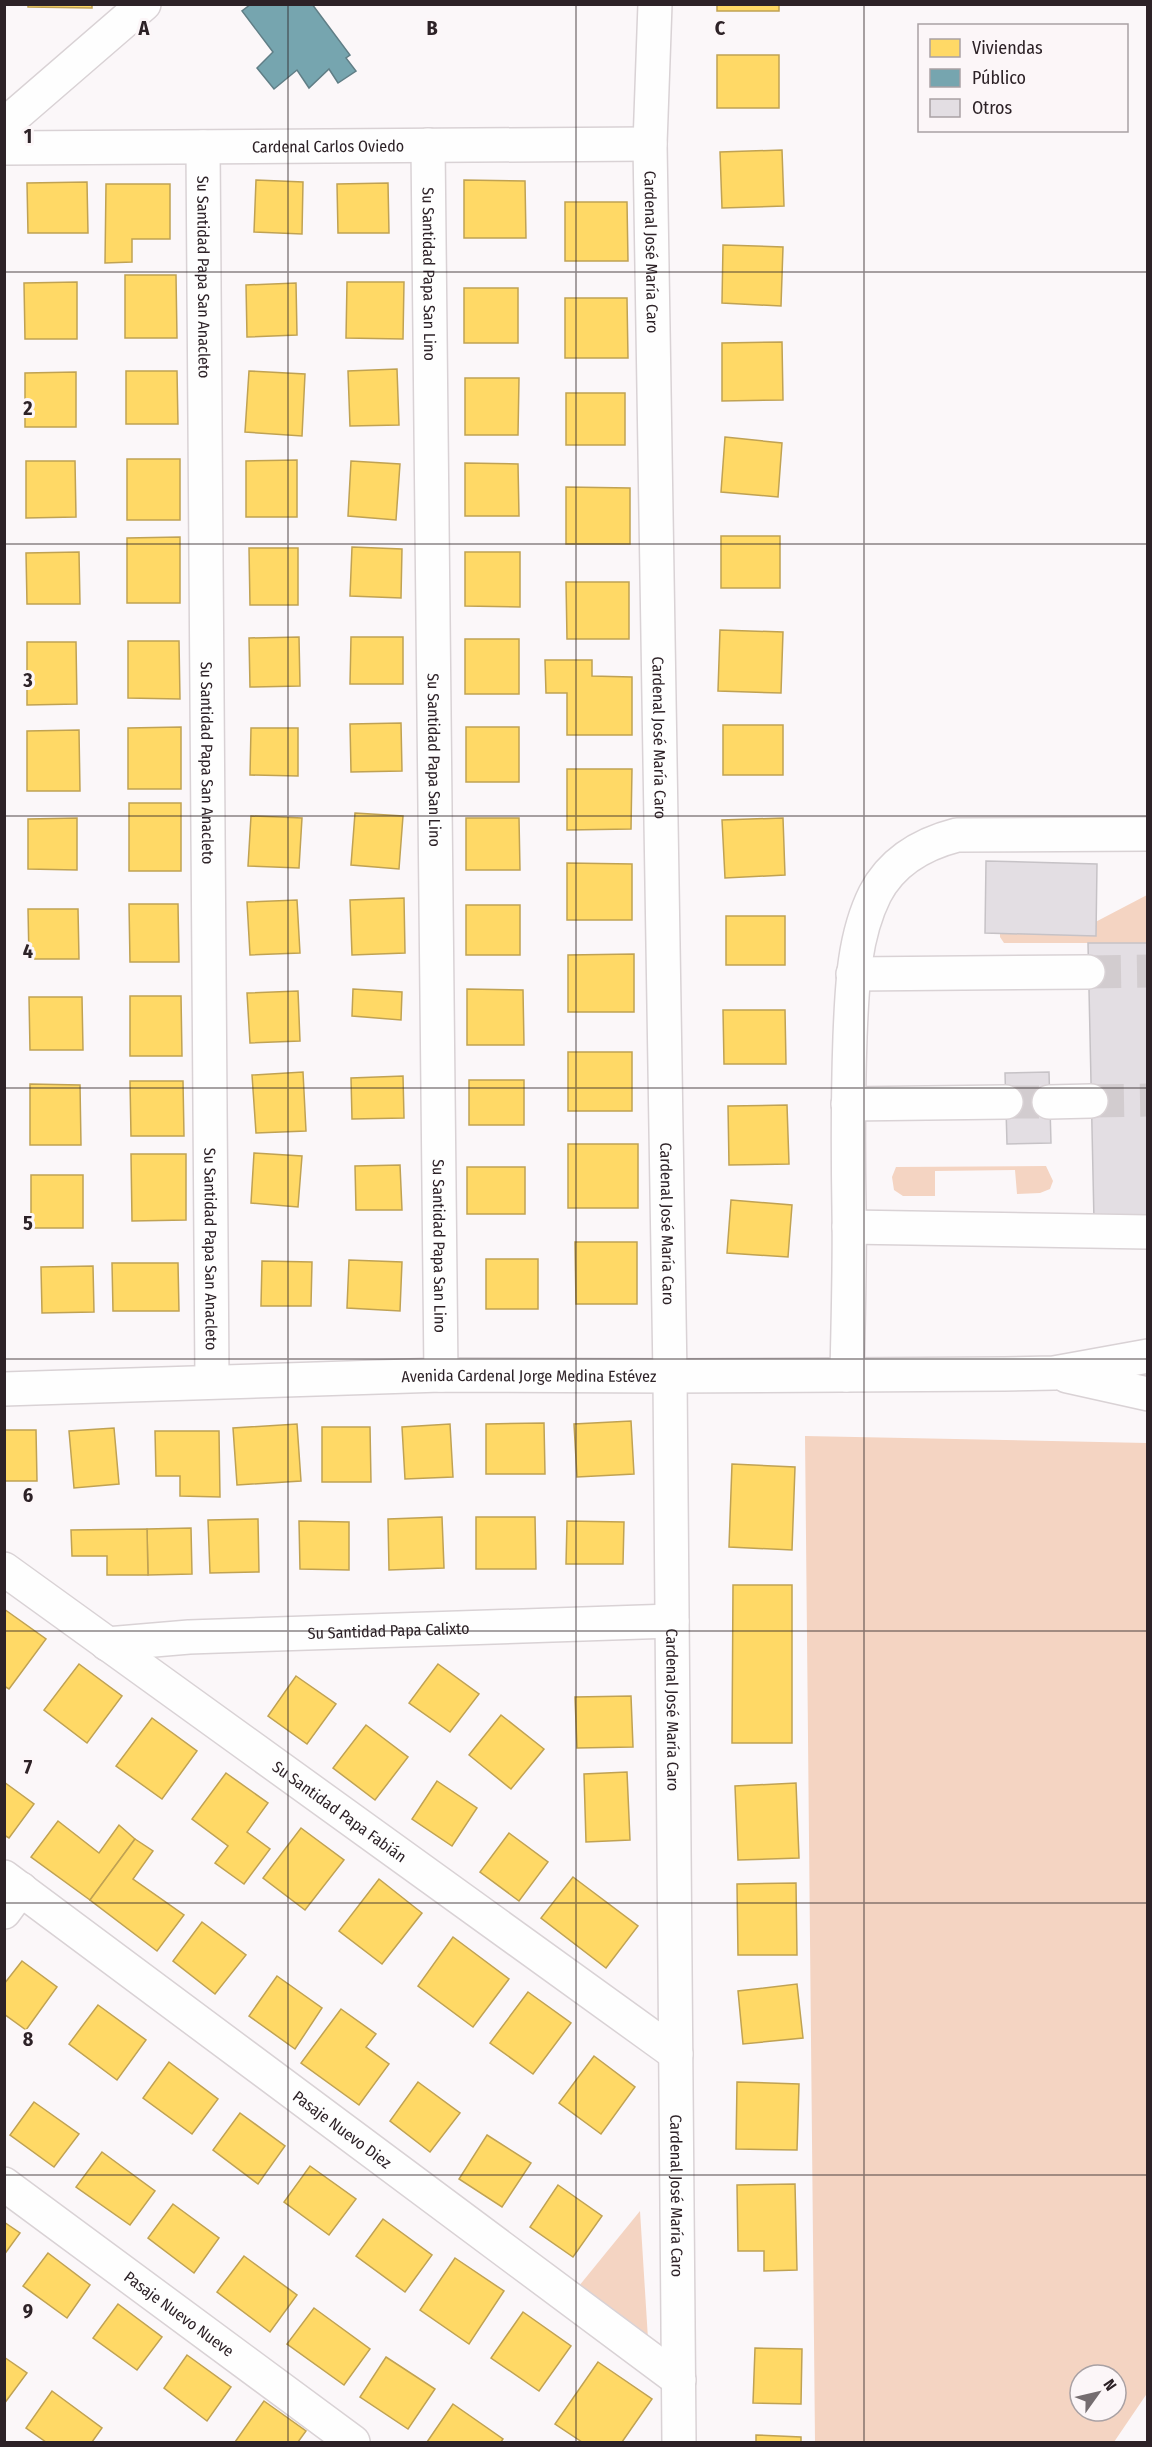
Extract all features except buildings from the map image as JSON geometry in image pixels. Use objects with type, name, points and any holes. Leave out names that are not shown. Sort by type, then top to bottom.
[{"type":"street","points":[[4,125],[144,4]]},
{"type":"street","name":"Cardenal José María Caro","points":[[655,4],[650,144],[670,1376],[679,2442]]},
{"type":"street","name":"Cardenal Carlos Oviedo","points":[[4,148],[650,144]]},
{"type":"street","name":"Su Santidad Papa San Lino","points":[[428,146],[441,1375]]},
{"type":"street","name":"Su Santidad Papa San Anacleto","points":[[203,147],[213,1381]]},
{"type":"street","points":[[847,1375],[848,1104],[853,974],[868,911],[876,893],[900,862],[917,849],[957,835],[1148,834]]},
{"type":"street","points":[[853,974],[1088,972]]},
{"type":"street","points":[[1049,1102],[1091,1101]]},
{"type":"street","points":[[848,1104],[1006,1102]]},
{"type":"street","points":[[849,1227],[1148,1232]]},
{"type":"street","name":"Avenida Cardenal Jorge Medina Estévez","points":[[4,1389],[441,1375],[1054,1373],[1148,1356]]},
{"type":"street","name":"Avenida Cardenal Jorge Medina Estévez","points":[[1054,1373],[1148,1395]]},
{"type":"street","name":"Su Santidad Papa Fabián","points":[[4,1569],[676,2054]]},
{"type":"street","name":"Su Santidad Papa Calixto","points":[[107,1644],[189,1637],[672,1621]]},
{"type":"street","name":"Pasaje Nuevo Diez","points":[[10,1893],[679,2380]]},
{"type":"street","name":"Pasaje Nuevo Nueve","points":[[4,2184],[353,2442]]},
{"type":"shaded area","points":[[1147,895],[1147,943],[1004,943],[1000,937],[1000,930],[1082,929]]},
{"type":"shaded area","points":[[1046,1166],[1053,1181],[1050,1189],[1040,1193],[1017,1194],[1015,1170],[935,1171],[935,1196],[903,1196],[894,1190],[892,1177],[896,1167]]},
{"type":"shaded area","points":[[805,1436],[1147,1443],[1148,2392],[1128,2421],[1128,2363],[1068,2363],[1068,2423],[1127,2423],[1114,2442],[815,2442]]},
{"type":"shaded area","points":[[640,2211],[648,2339],[579,2286]]},
{"type":"tunnel","points":[[1088,972],[1148,971]]},
{"type":"tunnel","points":[[1091,1101],[1148,1100]]},
{"type":"tunnel","points":[[1006,1102],[1049,1102]]}]
